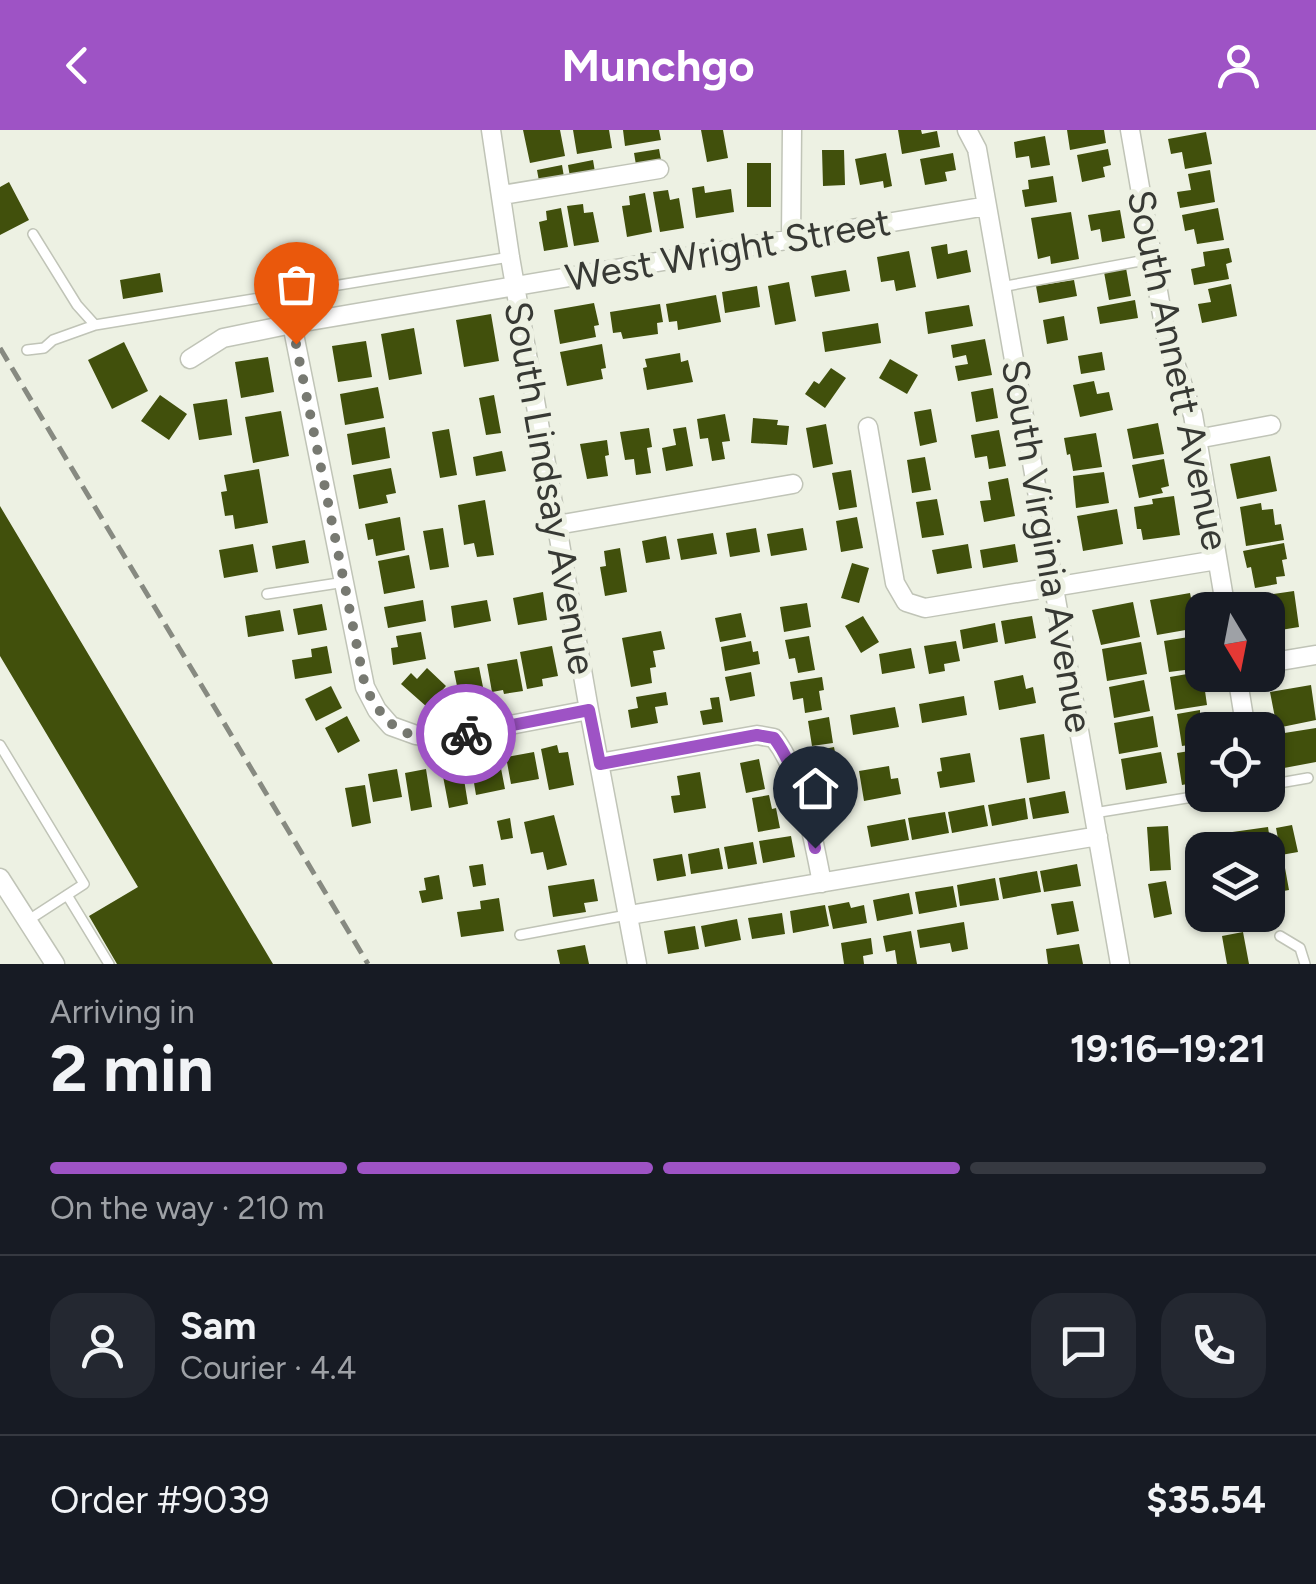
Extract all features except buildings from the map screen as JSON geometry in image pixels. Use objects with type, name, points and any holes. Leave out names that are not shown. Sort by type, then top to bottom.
[{"type":"street","name":"South Lindsay Avenue","points":[[491,130],[589,710],[637,964]]},
{"type":"street","points":[[791,240],[792,130]]},
{"type":"street","name":"South Virginia Avenue","points":[[966,130],[977,149],[1120,964]]},
{"type":"street","name":"South Annett Avenue","points":[[1130,130],[1166,336],[1193,415],[1223,592]]},
{"type":"street","points":[[502,195],[660,169]]},
{"type":"street","name":"West Wright Street","points":[[190,359],[223,338],[292,324],[987,206]]},
{"type":"street","points":[[292,324],[365,686],[377,710],[391,726],[416,735],[442,738],[589,710]]},
{"type":"street","points":[[1197,439],[1271,426]]},
{"type":"street","points":[[868,427],[896,583],[906,602],[925,608],[1217,560]]},
{"type":"street","points":[[557,525],[793,484]]},
{"type":"street","points":[[1285,660],[1315,654]]},
{"type":"street","points":[[600,764],[757,735],[774,738],[787,755],[809,820],[822,882]]},
{"type":"street","points":[[629,915],[1098,836]]},
{"type":"street","points":[[0,878],[55,964]]},
{"type":"lane","points":[[33,234],[76,305],[94,325]]},
{"type":"lane","points":[[27,350],[44,348],[53,340],[94,325],[510,257]]},
{"type":"lane","points":[[1002,286],[1152,258]]},
{"type":"lane","points":[[267,594],[345,582]]},
{"type":"lane","points":[[0,745],[4,762],[84,884],[27,921]]},
{"type":"lane","points":[[1285,782],[1308,778]]},
{"type":"lane","points":[[1094,814],[1185,798]]},
{"type":"lane","points":[[67,894],[109,964]]},
{"type":"lane","points":[[520,935],[629,915]]},
{"type":"lane","points":[[1280,936],[1300,948],[1305,964]]},
{"type":"railway","points":[[0,348],[368,964]]},
{"type":"way so far","points":[[296,344],[365,686],[377,710],[391,726],[416,735],[442,738],[466,734]]},
{"type":"route","points":[[466,734],[589,710],[600,764],[757,735],[774,738],[787,755],[815,848]]}]
